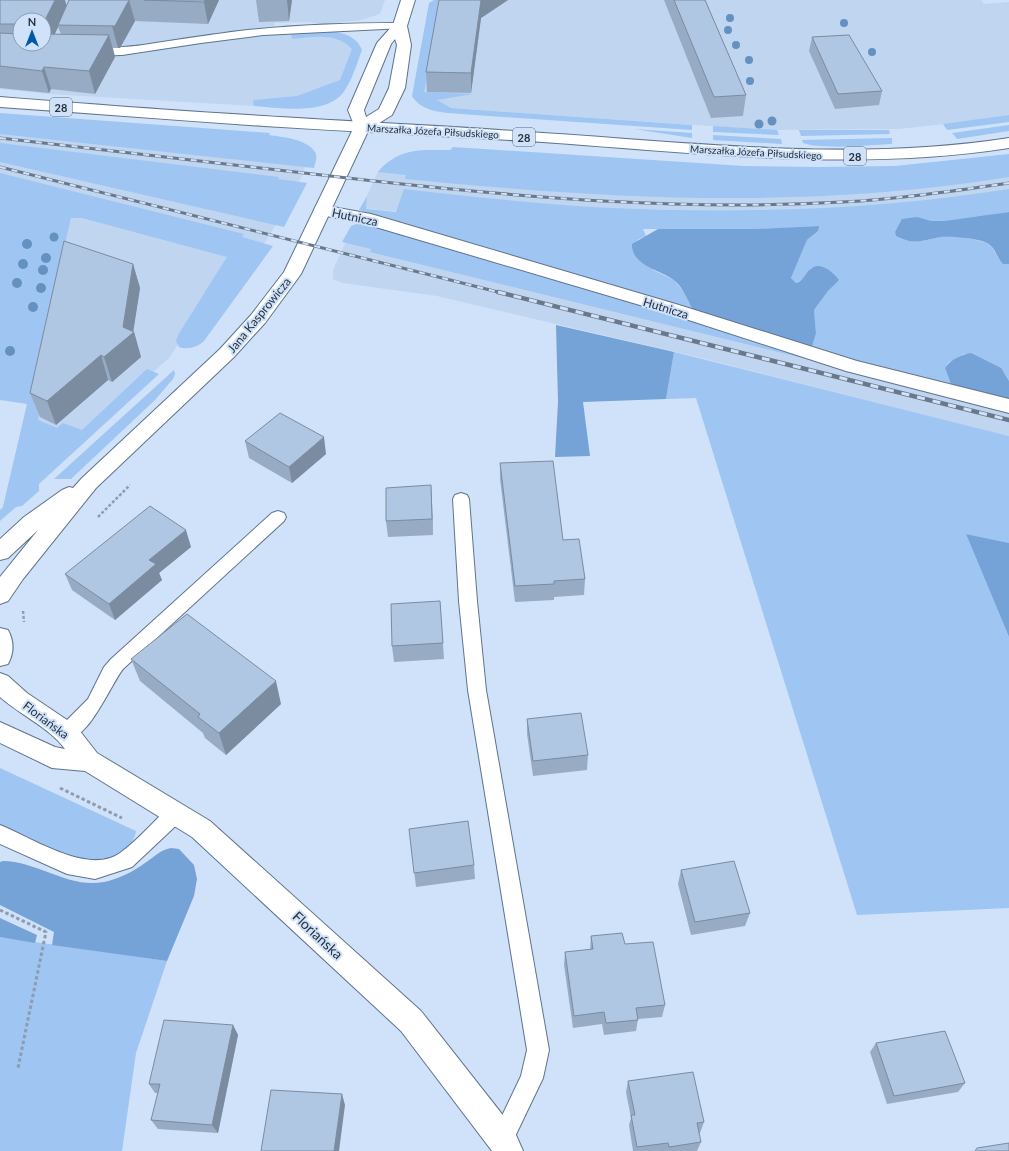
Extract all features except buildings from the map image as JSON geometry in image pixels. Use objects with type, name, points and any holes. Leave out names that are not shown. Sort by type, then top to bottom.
[{"type":"main road","points":[[400,26],[404,45],[397,88],[386,112],[362,127],[356,110],[384,43],[400,26],[408,0]]},
{"type":"main road","name":"Marszałka Józefa Piłsudskiego","points":[[0,102],[694,149],[841,156],[926,152],[1009,143]]},
{"type":"main road","name":"Jana Kasprowicza","points":[[0,595],[23,563],[89,482],[227,353],[258,319],[292,274],[362,127]]},
{"type":"main road","name":"Hutnicza","points":[[322,210],[365,218],[665,307],[853,366],[1009,406]]},
{"type":"main road","name":"Jana Kasprowicza","points":[[0,552],[53,506],[89,482]]},
{"type":"main road","points":[[0,637],[2,644],[0,657]]},
{"type":"main road","name":"Floriańska","points":[[0,684],[19,700],[67,733],[88,762],[201,828],[411,1021],[505,1145]]},
{"type":"main road","name":"Floriańska","points":[[0,732],[52,757],[88,762]]},
{"type":"lane","points":[[76,53],[118,53],[217,37],[315,28],[400,26]]},
{"type":"lane","points":[[461,499],[468,601],[477,690],[538,1050],[532,1078],[505,1145]]},
{"type":"lane","points":[[67,733],[94,704],[110,672],[117,664],[278,516]]},
{"type":"lane","points":[[0,834],[67,865],[95,870],[124,861],[176,813]]},
{"type":"path","points":[[95,520],[130,485]]},
{"type":"path","points":[[23,605],[25,627]]},
{"type":"path","points":[[53,785],[156,833]]},
{"type":"path","points":[[0,910],[46,932],[18,1068]]},
{"type":"shaded area","points":[[0,0],[385,0],[380,14],[361,20],[324,24],[309,22],[274,23],[276,35],[334,32],[351,37],[359,44],[344,89],[254,106],[49,94],[0,89]]},
{"type":"shaded area","points":[[434,0],[445,0],[441,11],[424,92],[473,94],[437,100],[451,108],[692,125],[692,130],[448,113],[434,111],[421,105],[412,96],[429,3]]},
{"type":"shaded area","points":[[436,0],[981,0],[984,4],[1009,2],[1009,117],[899,129],[767,130],[451,108],[419,91]]},
{"type":"shaded area","points":[[326,31],[347,35],[356,41],[362,50],[350,81],[338,98],[328,104],[316,107],[290,109],[254,106],[253,100],[297,96],[340,80],[352,49],[339,40],[332,38],[316,37],[292,39],[291,33]]},
{"type":"shaded area","points":[[0,113],[270,133],[269,135],[301,141],[315,152],[316,160],[314,168],[0,134]]},
{"type":"shaded area","points":[[1009,115],[1009,122],[947,130],[943,124]]},
{"type":"shaded area","points":[[0,120],[307,162],[293,197],[259,252],[0,187]]},
{"type":"shaded area","points":[[1009,125],[1009,131],[957,139],[952,133]]},
{"type":"shaded area","points":[[713,126],[777,130],[779,135],[713,132]]},
{"type":"shaded area","points":[[634,129],[692,133],[692,138]]},
{"type":"shaded area","points":[[799,130],[889,130],[890,134],[801,136]]},
{"type":"shaded area","points":[[713,135],[781,139],[782,144],[713,140]]},
{"type":"shaded area","points":[[892,138],[892,144],[847,146],[812,145],[803,143],[802,140]]},
{"type":"shaded area","points":[[0,143],[279,177],[278,179],[307,183],[284,227],[0,162]]},
{"type":"shaded area","points":[[453,147],[744,166],[817,167],[895,166],[1009,154],[1009,177],[933,187],[857,194],[707,198],[632,196],[481,186],[405,179],[406,175],[378,172],[394,158],[402,154],[420,150],[450,150]]},
{"type":"shaded area","points":[[385,164],[700,173],[1009,165],[1009,203],[864,224],[755,229],[638,229],[366,209],[367,196],[378,172]]},
{"type":"shaded area","points":[[0,173],[244,234],[242,237],[273,246],[204,341],[193,347],[182,348],[179,347],[176,341],[178,335],[227,257],[82,218],[71,218],[37,364],[48,364],[38,420],[57,428],[63,423],[82,430],[147,369],[159,374],[39,484],[39,491],[22,506],[16,507],[0,521],[0,510],[3,507],[27,404],[0,400]]},
{"type":"shaded area","points":[[404,189],[507,200],[610,208],[710,211],[810,209],[860,206],[910,202],[1009,189],[1009,212],[962,220],[938,222],[917,217],[898,227],[895,232],[896,236],[913,242],[951,236],[978,241],[988,244],[1001,261],[1009,264],[1009,381],[1006,376],[964,354],[948,363],[945,368],[952,387],[842,357],[359,210],[367,196],[366,209],[396,212]],"holes":[[[818,226],[818,231],[807,240],[791,278],[796,283],[804,278],[811,268],[838,280],[814,310],[816,333],[683,291],[674,280],[653,270],[637,240],[646,236],[643,229],[755,229]]]},
{"type":"shaded area","points":[[1009,212],[1009,264],[1003,264],[992,247],[983,241],[941,237],[914,242],[896,236],[895,232],[902,219],[917,217],[931,221],[945,221]]},
{"type":"shaded area","points":[[72,213],[236,257],[169,358],[3,507]]},
{"type":"shaded area","points":[[359,223],[479,255],[876,376],[370,252],[371,249],[342,242],[351,226]]},
{"type":"shaded area","points":[[819,226],[818,231],[807,240],[791,278],[796,283],[799,282],[810,270],[816,266],[819,266],[831,271],[839,280],[828,291],[814,310],[816,333],[812,346],[693,310],[678,284],[669,277],[648,267],[636,258],[632,244],[658,229],[755,229]]},
{"type":"shaded area","points":[[348,237],[1009,409],[1009,436],[697,357],[437,296],[343,283],[333,279],[333,270]]},
{"type":"shaded area","points":[[556,325],[674,352],[666,399],[583,402],[590,456],[555,457],[558,402]]},
{"type":"shaded area","points":[[674,352],[1009,436],[1009,543],[966,534],[1009,637],[1009,908],[857,915],[696,398],[666,399]]},
{"type":"shaded area","points":[[971,353],[1001,368],[1009,381],[1009,401],[952,387],[945,368],[956,358]]},
{"type":"shaded area","points":[[174,370],[175,374],[173,379],[155,400],[71,479],[54,479]]},
{"type":"shaded area","points":[[966,534],[1009,543],[1009,637]]},
{"type":"shaded area","points":[[0,768],[136,831],[133,840],[123,851],[110,857],[94,859],[61,853],[0,825]]},
{"type":"shaded area","points":[[171,848],[179,849],[194,865],[197,879],[194,896],[167,961],[52,945],[54,932],[0,905],[0,862],[3,861],[28,865],[78,882],[104,882],[125,875],[160,852]]},
{"type":"shaded area","points":[[0,918],[37,935],[35,943],[0,937]]},
{"type":"shaded area","points":[[0,937],[167,961],[136,1053],[122,1151],[0,1151]]},
{"type":"railway","points":[[0,138],[327,176],[491,193],[666,204],[725,205],[863,201],[946,192],[1009,183]]},
{"type":"railway","points":[[0,167],[502,293]]},
{"type":"railway","points":[[498,292],[1009,420]]}]
